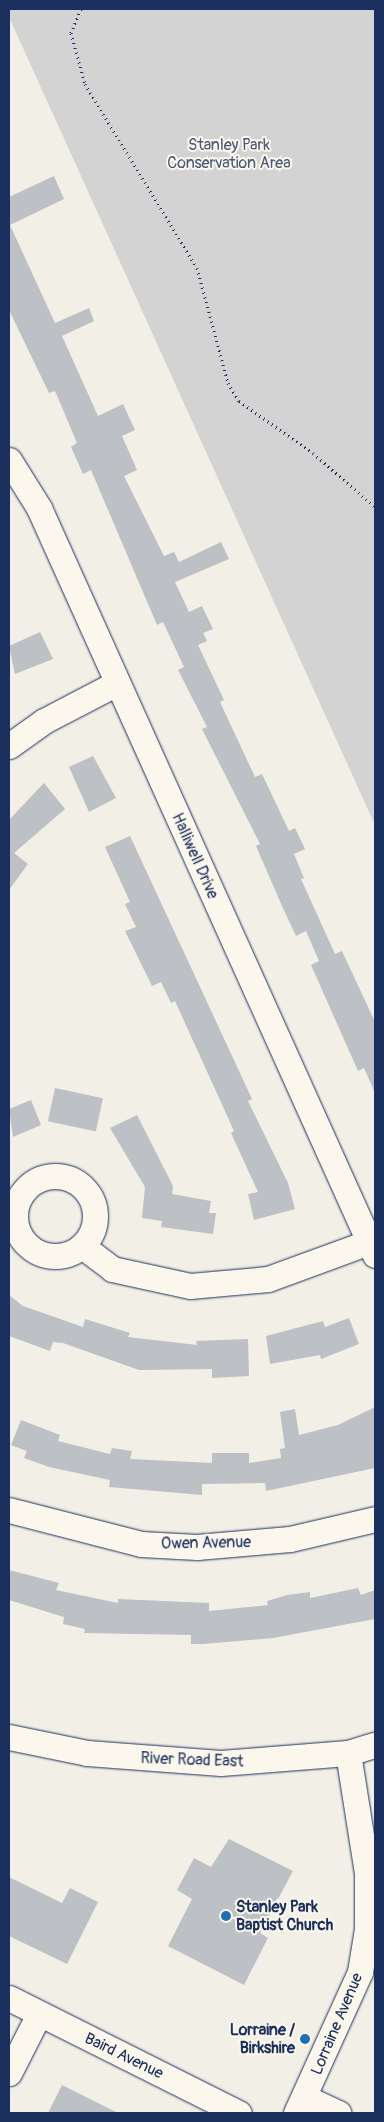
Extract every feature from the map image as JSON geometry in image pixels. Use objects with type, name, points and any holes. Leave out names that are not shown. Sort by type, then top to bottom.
[{"type":"street","name":"Halliwell Drive","points":[[9,460],[39,508],[372,1249]]},
{"type":"street","points":[[9,746],[44,721],[117,683]]},
{"type":"street","points":[[49,1176],[78,1182],[96,1211],[91,1235],[82,1246],[58,1256],[39,1253],[27,1245],[12,1215],[18,1201],[35,1180],[49,1176]]},
{"type":"street","points":[[82,1246],[112,1269],[190,1286],[268,1279],[372,1249]]},
{"type":"street","name":"Owen Avenue","points":[[9,1510],[141,1544],[197,1547],[290,1539],[375,1519]]},
{"type":"street","name":"River Road East","points":[[9,1737],[159,1761],[221,1763],[348,1753],[375,1745]]},
{"type":"street","name":"Lorraine Avenue","points":[[300,2105],[360,1972],[367,1929],[367,1874],[348,1753]]},
{"type":"street","name":"Baird Avenue","points":[[9,1998],[240,2113]]},
{"type":"street","points":[[9,2073],[39,2014]]},
{"type":"street","points":[[300,2105],[338,2113]]},
{"type":"path","points":[[81,9],[71,33],[85,84],[197,268],[228,383],[239,401],[313,453],[375,507]]},
{"type":"green space","name":"Stanley Park Conservation Area","points":[[9,9],[375,9],[375,825],[9,17]]},
{"type":"building","points":[[54,176],[64,199],[10,225],[55,323],[89,308],[94,321],[62,336],[98,416],[123,404],[135,430],[122,436],[137,470],[124,476],[164,556],[174,552],[179,562],[221,542],[229,559],[175,582],[189,612],[202,606],[213,629],[203,633],[207,641],[198,645],[224,700],[220,702],[255,777],[262,774],[289,831],[295,828],[305,849],[294,854],[304,878],[301,879],[335,954],[342,951],[375,1022],[375,1093],[364,1068],[358,1071],[311,965],[319,961],[306,931],[296,936],[256,846],[260,844],[202,729],[207,727],[178,670],[184,667],[163,622],[157,625],[91,470],[83,474],[71,447],[77,443],[55,391],[49,393],[9,310],[9,197]]},
{"type":"building","points":[[40,632],[53,659],[15,674],[9,646]]},
{"type":"building","points":[[93,756],[116,798],[89,812],[69,767]]},
{"type":"building","points":[[44,783],[65,809],[14,853],[28,864],[9,890],[9,820]]},
{"type":"building","points":[[130,836],[252,1099],[248,1101],[288,1183],[295,1209],[254,1220],[248,1194],[258,1192],[231,1133],[234,1131],[175,1001],[171,1003],[161,982],[152,986],[125,931],[136,927],[125,904],[130,902],[105,847]]},
{"type":"building","points":[[55,1088],[103,1098],[96,1131],[48,1121]]},
{"type":"building","points":[[31,1100],[41,1125],[13,1137],[9,1109]]},
{"type":"building","points":[[137,1115],[173,1186],[172,1194],[211,1201],[209,1213],[216,1213],[213,1234],[161,1227],[162,1221],[142,1218],[145,1187],[110,1128]]},
{"type":"building","points":[[9,1295],[23,1306],[83,1327],[85,1319],[130,1333],[128,1337],[197,1345],[196,1341],[248,1339],[249,1376],[212,1378],[212,1369],[139,1370],[63,1343],[53,1342],[50,1351],[9,1336]]},
{"type":"building","points":[[349,1318],[359,1344],[321,1359],[320,1355],[270,1364],[266,1336],[323,1321],[325,1327]]},
{"type":"building","points":[[375,1407],[375,1468],[266,1491],[265,1483],[202,1484],[202,1495],[109,1487],[110,1480],[49,1467],[24,1458],[27,1451],[11,1445],[21,1420],[60,1435],[58,1441],[110,1454],[112,1448],[132,1451],[130,1459],[212,1463],[212,1453],[249,1453],[249,1463],[281,1458],[280,1449],[285,1448],[280,1412],[295,1409],[299,1435],[338,1425]]},
{"type":"building","points":[[9,1570],[59,1583],[56,1590],[118,1603],[118,1599],[209,1603],[209,1611],[268,1605],[267,1601],[287,1595],[310,1592],[310,1598],[358,1588],[361,1595],[375,1590],[375,1619],[273,1638],[203,1644],[191,1644],[191,1635],[84,1633],[85,1629],[63,1624],[64,1617],[9,1600]]},
{"type":"building","name":"Stanley Park Baptist Church","points":[[229,1839],[293,1871],[260,1933],[268,1938],[244,1985],[168,1946],[192,1899],[177,1890],[194,1858],[211,1867]]},
{"type":"building","points":[[9,1877],[62,1903],[70,1888],[98,1902],[67,1964],[9,1936]]},
{"type":"building","points":[[62,2085],[118,2113],[48,2113]]},
{"type":"place","name":"Stanley Park Baptist Church","points":[[226,1916]]},
{"type":"place","name":"Lorraine / Birkshire","points":[[305,2039]]}]
